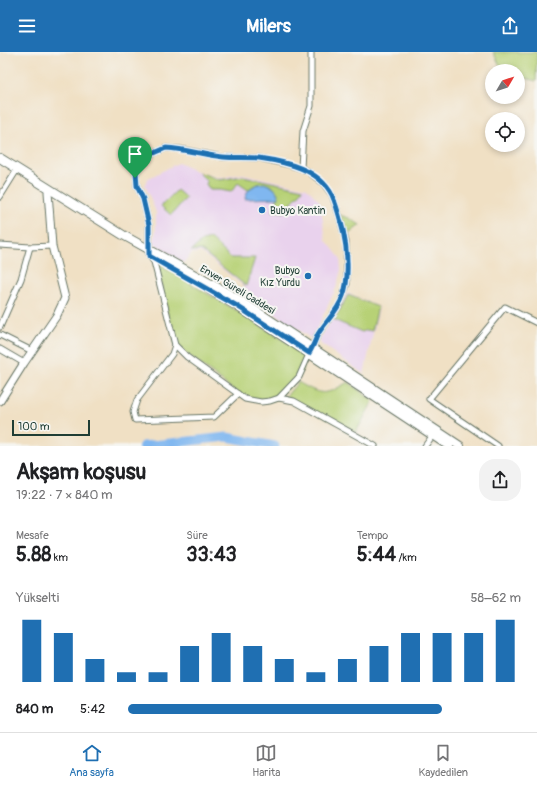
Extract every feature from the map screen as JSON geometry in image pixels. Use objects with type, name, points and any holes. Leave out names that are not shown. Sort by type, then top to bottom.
[{"type":"main road","name":"Enver Güreli Caddesi","points":[[0,158],[148,252]]},
{"type":"main road","name":"Enver Güreli Caddesi","points":[[0,163],[311,350],[460,446]]},
{"type":"main road","points":[[0,401],[32,350],[57,315],[65,298],[52,246],[48,192]]},
{"type":"main road","name":"Enver Güreli Caddesi","points":[[311,350],[449,446]]},
{"type":"street","points":[[301,168],[303,131],[311,106],[311,52]]},
{"type":"street","points":[[166,148],[180,149],[222,157],[259,158],[301,168],[323,183],[332,195],[339,214],[346,242],[346,284],[343,296],[318,334],[299,377],[278,398],[261,402],[245,399],[187,357],[175,345],[154,262],[148,252],[149,225],[146,210],[135,178],[136,172],[140,165],[152,154],[166,148]]},
{"type":"street","points":[[0,197],[15,173]]},
{"type":"street","points":[[0,245],[30,247],[52,246]]},
{"type":"street","points":[[0,327],[22,279],[30,247]]},
{"type":"street","points":[[498,446],[429,399],[505,306],[537,323]]},
{"type":"street","points":[[0,334],[32,350]]},
{"type":"street","points":[[175,345],[172,354],[137,400],[133,412],[135,420],[214,417],[238,394]]},
{"type":"street","points":[[0,349],[24,363]]},
{"type":"street","points":[[278,398],[294,401],[375,446]]},
{"type":"street","points":[[425,446],[433,435]]},
{"type":"shaded area","points":[[178,163],[200,173],[220,178],[243,174],[307,188],[320,202],[326,240],[340,258],[341,270],[336,288],[312,339],[248,296],[245,287],[201,252],[192,253],[183,263],[154,243],[156,212],[145,185],[147,179]]},
{"type":"shaded area","points":[[347,293],[379,307],[364,374],[320,342],[320,339]]},
{"type":"green space","points":[[493,52],[537,52],[536,81],[525,78],[525,64],[499,64]]},
{"type":"green space","points":[[198,172],[220,180],[243,176],[303,189],[284,212],[272,211],[277,203],[277,199],[279,198],[274,188],[271,186],[262,183],[257,184],[248,190],[238,183],[231,192],[210,190],[206,184],[207,181]]},
{"type":"green space","points":[[177,190],[186,198],[171,215],[161,206]]},
{"type":"green space","points":[[339,215],[349,218],[360,225],[345,237]]},
{"type":"green space","points":[[211,239],[231,258],[255,258],[246,286],[201,250],[191,251],[202,241]]},
{"type":"green space","points":[[156,263],[236,310],[308,356],[299,377],[279,398],[270,401],[245,399],[175,345]]},
{"type":"green space","points":[[348,295],[378,307],[372,331],[367,330],[362,332],[334,320]]},
{"type":"green space","points":[[298,382],[318,392],[328,392],[348,382],[373,401],[356,432],[284,399]]},
{"type":"water","points":[[264,183],[274,188],[279,198],[245,199],[249,190]]},
{"type":"waterway","points":[[143,446],[227,437],[275,446]]},
{"type":"place","name":"Bubyo Kantin","points":[[262,210]]},
{"type":"place","name":"Bubyo Kız Yurdu","points":[[308,276]]},
{"type":"route","points":[[166,148],[180,149],[222,157],[259,158],[286,164],[306,170],[323,183],[332,195],[339,214],[346,242],[346,284],[340,304],[318,334],[309,353],[237,306],[149,256],[149,225],[143,199],[135,178],[136,172],[140,165],[152,154],[166,148]]}]
